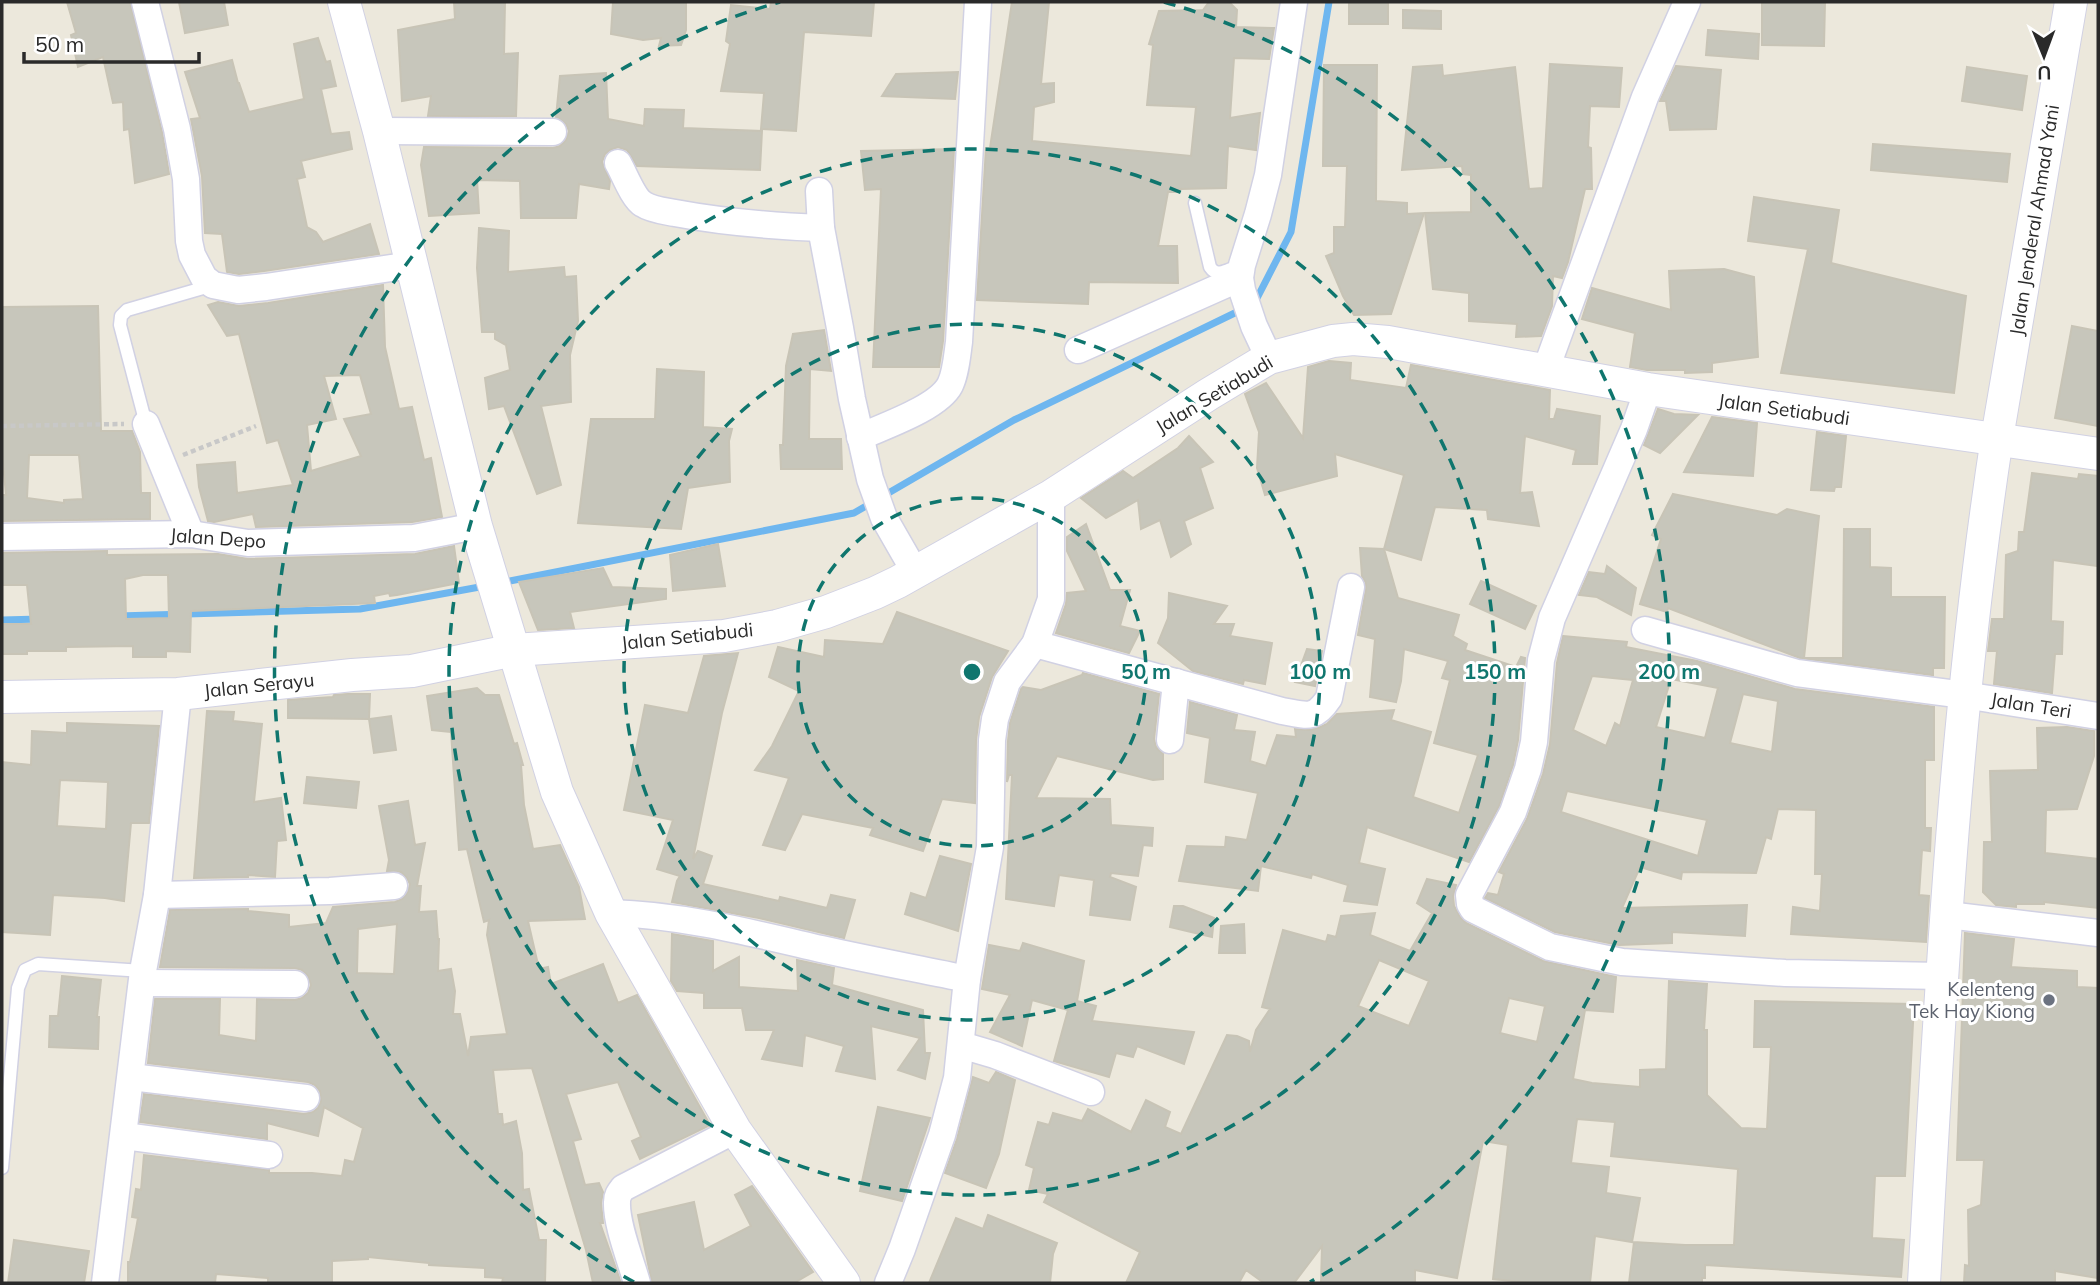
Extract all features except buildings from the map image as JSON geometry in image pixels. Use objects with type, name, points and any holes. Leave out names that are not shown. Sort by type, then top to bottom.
[{"type":"street","points":[[145,2],[177,129],[186,179],[192,255],[198,268],[213,285],[238,290],[411,265]]},
{"type":"street","points":[[344,2],[379,131],[476,526],[557,792],[611,913],[735,1130],[844,1283]]},
{"type":"street","points":[[860,437],[933,404],[952,382],[959,342],[978,2]]},
{"type":"street","points":[[1269,358],[1254,326],[1241,277],[1268,175],[1294,2]]},
{"type":"street","points":[[1546,369],[1640,108],[1687,2]]},
{"type":"street","name":"Jalan Jenderal Ahmad Yani","points":[[1924,1283],[1941,976],[1964,695],[1997,439],[2071,2]]},
{"type":"street","points":[[379,131],[553,132]]},
{"type":"street","points":[[618,163],[638,199],[653,208],[723,220],[821,228]]},
{"type":"street","points":[[819,191],[821,228],[870,479],[884,518],[915,572]]},
{"type":"street","points":[[1078,350],[1241,277]]},
{"type":"street","name":"Jalan Setiabudi","points":[[514,650],[724,636],[777,626],[826,612],[875,593],[1051,496],[1269,358],[1333,341],[1353,339],[1388,342],[1546,369],[1648,390],[2098,454]]},
{"type":"street","points":[[1648,390],[1634,429],[1552,618],[1541,660],[1534,742],[1528,769],[1513,812],[1469,895],[1469,904],[1550,947],[1622,962],[1785,973],[1941,976]]},
{"type":"street","points":[[146,424],[191,534]]},
{"type":"street","points":[[888,1283],[942,1135],[957,1078],[967,979],[990,846],[992,740],[995,719],[1006,682],[1035,644],[1051,599],[1051,496]]},
{"type":"street","name":"Jalan Depo","points":[[2,537],[191,534],[248,543],[414,538],[476,526]]},
{"type":"street","points":[[1035,644],[1282,711],[1308,715],[1320,712],[1329,698],[1351,587]]},
{"type":"street","name":"Jalan Teri","points":[[1645,630],[1797,673],[2098,716]]},
{"type":"street","name":"Jalan Serayu","points":[[2,697],[178,694],[412,671],[514,650]]},
{"type":"street","points":[[1170,740],[1176,682]]},
{"type":"street","points":[[104,1283],[143,977],[157,895],[178,694]]},
{"type":"street","points":[[157,895],[330,891],[394,886]]},
{"type":"street","points":[[611,913],[644,914],[724,927],[967,979]]},
{"type":"street","points":[[1948,915],[2098,933]]},
{"type":"street","points":[[143,977],[295,984]]},
{"type":"street","points":[[961,1045],[995,1055],[1091,1092]]},
{"type":"street","points":[[131,1077],[306,1098]]},
{"type":"street","points":[[637,1283],[618,1216],[618,1194],[623,1188],[735,1130]]},
{"type":"street","points":[[124,1136],[269,1155]]},
{"type":"lane","points":[[1195,204],[1203,246],[1212,270],[1241,277]]},
{"type":"lane","points":[[146,424],[120,325],[121,316],[127,310],[213,285]]},
{"type":"lane","points":[[2,1168],[18,988],[25,970],[38,964],[143,977]]},
{"type":"path","points":[[2,426],[146,424]]},
{"type":"path","points":[[163,464],[256,426]]},
{"type":"waterway","points":[[1254,304],[1291,232],[1329,2]]},
{"type":"waterway","points":[[500,583],[854,513],[1014,420],[1243,309]]},
{"type":"waterway","points":[[118,616],[360,609],[485,586]]},
{"type":"waterway","points":[[2,620],[40,619]]},
{"type":"place","name":"Kelenteng Tek Hay Kiong","points":[[2049,1000]]}]
